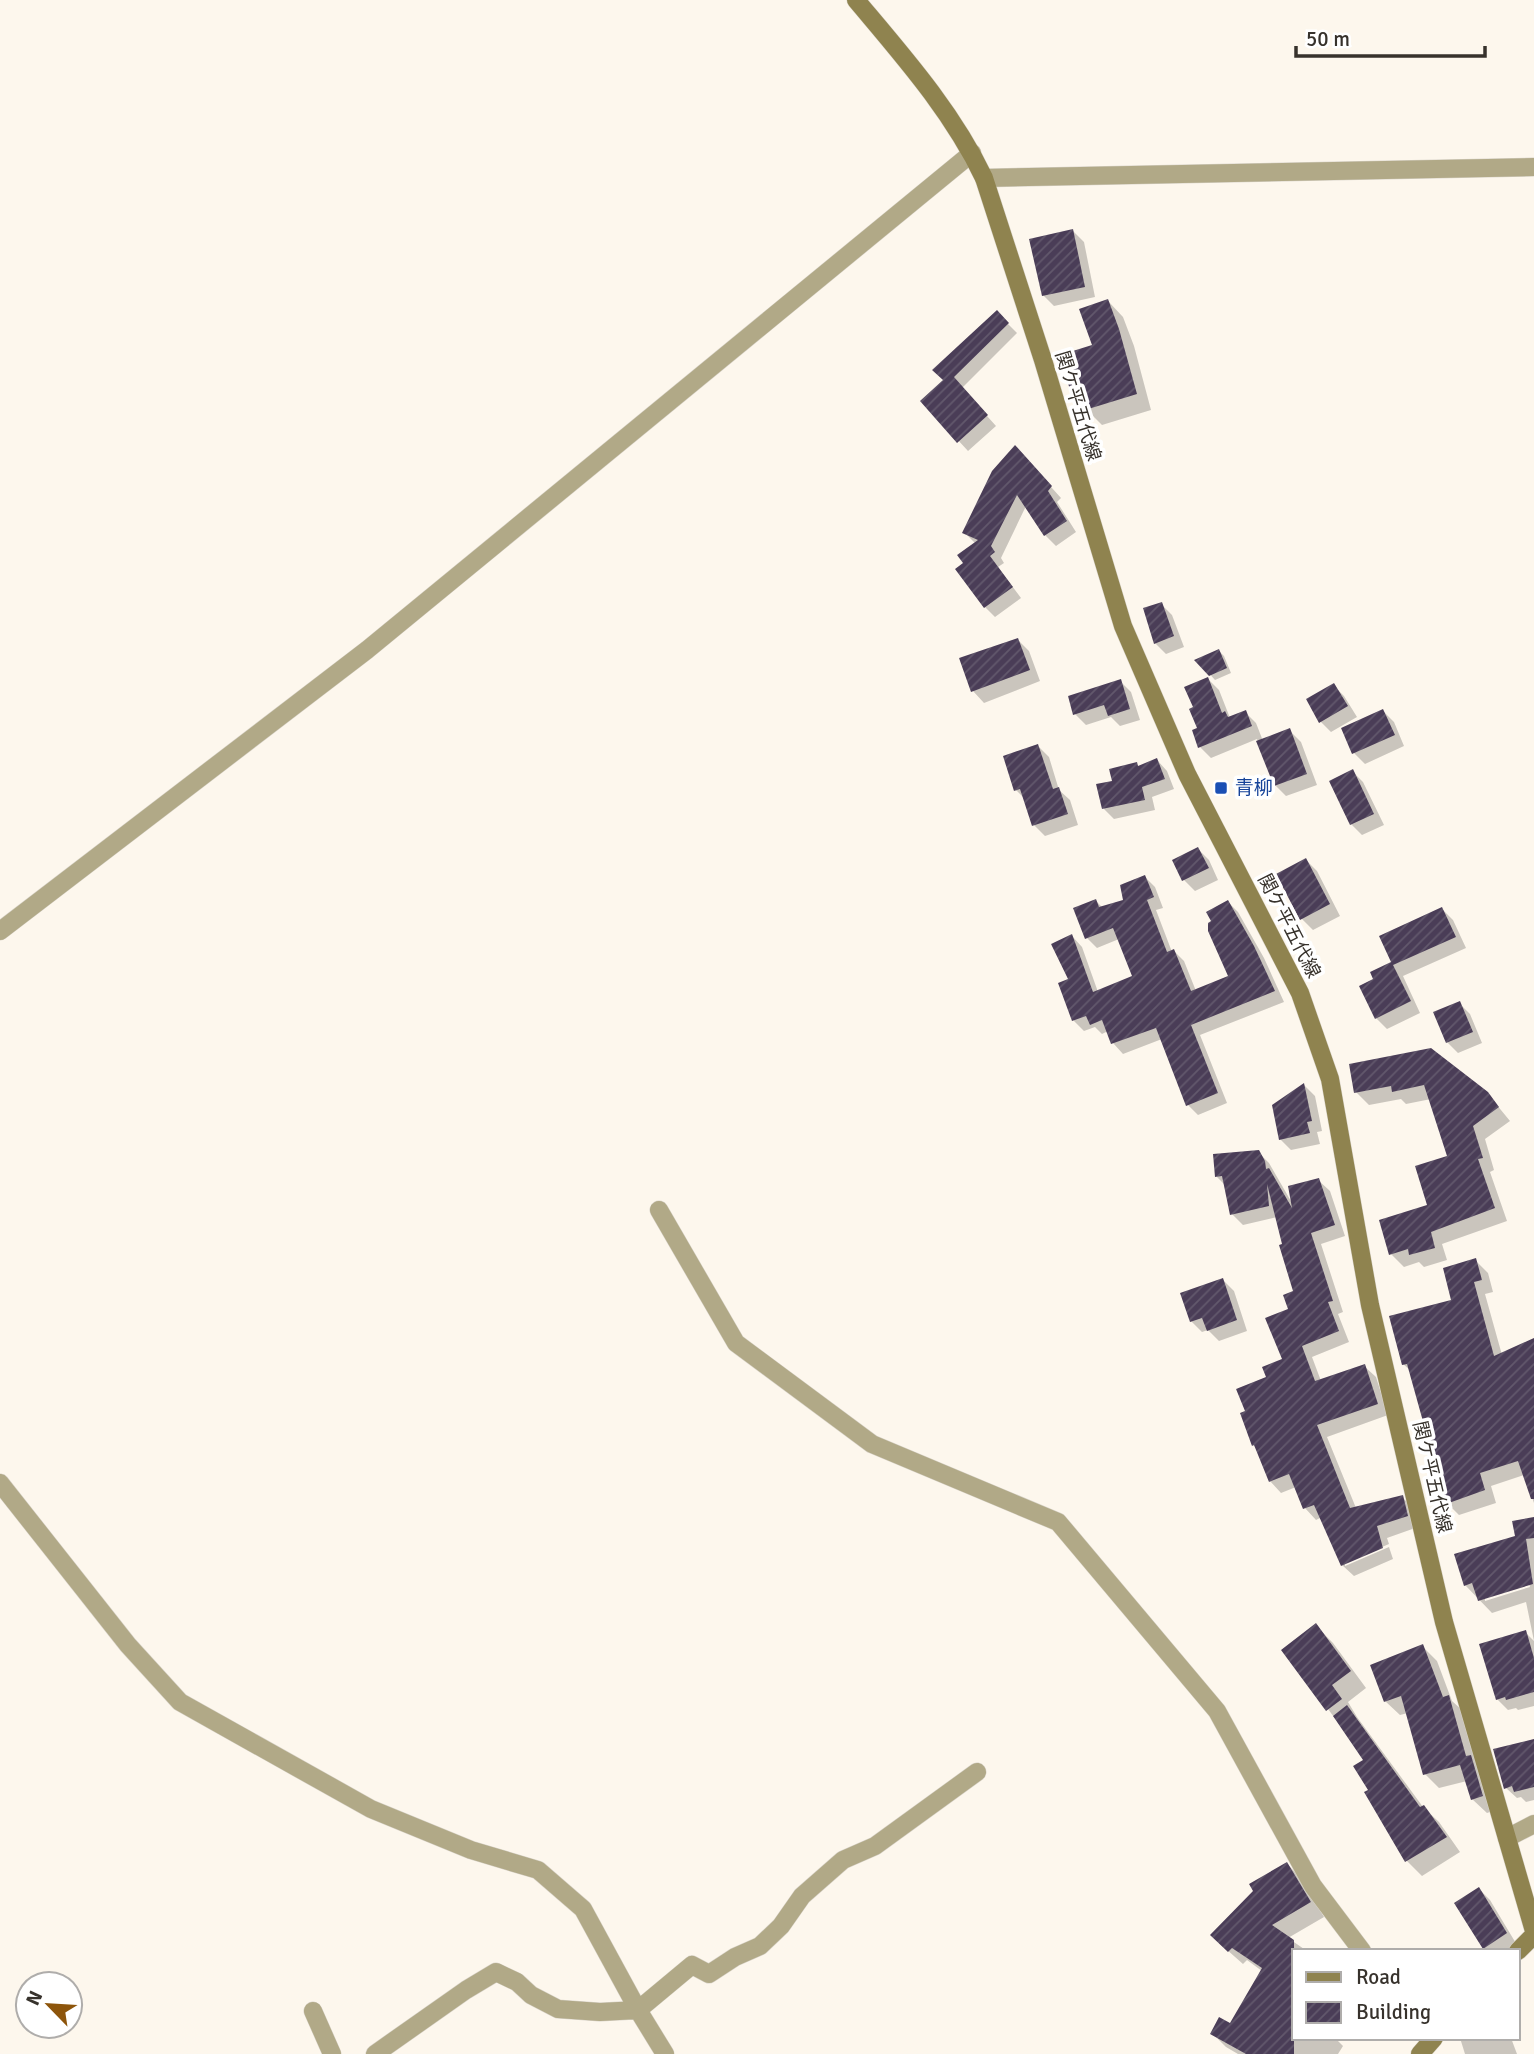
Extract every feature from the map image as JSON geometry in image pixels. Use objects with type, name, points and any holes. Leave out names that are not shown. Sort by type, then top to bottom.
[{"type":"main road","name":"関ケ平五代線","points":[[856,0],[927,85],[972,153],[984,178],[1043,360],[1123,626],[1187,774],[1300,993],[1330,1079],[1370,1305],[1444,1622],[1534,1933],[1520,1949]]},
{"type":"main road","points":[[1420,2054],[1432,2040]]},
{"type":"street","points":[[0,931],[367,650],[972,153]]},
{"type":"street","points":[[984,178],[1534,167]]},
{"type":"street","points":[[659,1210],[736,1343],[872,1444],[1058,1522],[1217,1711],[1313,1886],[1360,1949]]},
{"type":"street","points":[[0,1483],[128,1645],[180,1702],[371,1809],[471,1850],[538,1870],[583,1909],[665,2054]]},
{"type":"street","points":[[375,2054],[496,1972],[517,1982],[531,1995],[558,2009],[600,2012],[638,2010],[692,1965],[709,1974],[735,1957],[760,1947],[802,1896],[843,1860],[875,1846],[977,1772]]},
{"type":"street","points":[[1507,1838],[1534,1824]]},
{"type":"street","points":[[313,2011],[332,2054]]},
{"type":"building","points":[[1073,229],[1085,287],[1042,296],[1029,239]]},
{"type":"building","points":[[1108,299],[1137,394],[1085,410],[1078,388],[1070,390],[1060,355],[1092,345],[1079,309]]},
{"type":"building","points":[[997,310],[1009,323],[954,377],[988,415],[957,443],[920,401],[943,380],[932,370]]},
{"type":"building","points":[[1015,445],[1052,486],[1048,491],[1067,521],[1044,536],[1017,495],[991,546],[995,552],[990,556],[1013,587],[984,608],[955,569],[963,563],[957,555],[978,540],[962,533],[992,471]]},
{"type":"building","points":[[1162,602],[1174,636],[1154,644],[1143,608]]},
{"type":"building","points":[[1018,638],[1030,670],[971,692],[959,658]]},
{"type":"building","points":[[1219,649],[1227,668],[1209,676],[1194,660]]},
{"type":"building","points":[[1208,677],[1222,713],[1225,711],[1228,717],[1246,710],[1252,726],[1198,748],[1192,730],[1197,728],[1189,709],[1193,707],[1184,687]]},
{"type":"building","points":[[1121,679],[1130,709],[1108,716],[1104,705],[1073,715],[1068,696]]},
{"type":"building","points":[[1334,683],[1348,706],[1319,723],[1306,699]]},
{"type":"building","points":[[1383,709],[1395,735],[1352,754],[1341,728]]},
{"type":"building","points":[[1290,728],[1307,774],[1274,786],[1256,741]]},
{"type":"building","points":[[1038,744],[1053,789],[1059,787],[1068,814],[1032,826],[1020,789],[1014,791],[1003,756]]},
{"type":"building","points":[[1157,758],[1165,779],[1142,787],[1145,800],[1102,809],[1096,784],[1112,781],[1109,769],[1137,762],[1138,766]]},
{"type":"building","points":[[1353,769],[1374,814],[1350,825],[1329,781]]},
{"type":"building","points":[[1198,847],[1209,868],[1182,881],[1172,860]]},
{"type":"building","points":[[1306,858],[1330,904],[1300,920],[1276,874]]},
{"type":"building","points":[[1145,875],[1154,897],[1147,900],[1167,952],[1174,949],[1191,991],[1228,976],[1208,931],[1208,923],[1211,921],[1206,912],[1228,900],[1275,991],[1191,1025],[1218,1093],[1186,1106],[1156,1028],[1111,1044],[1102,1020],[1090,1025],[1086,1016],[1072,1021],[1058,983],[1068,979],[1051,944],[1072,934],[1093,992],[1132,976],[1113,928],[1085,939],[1073,908],[1096,899],[1099,907],[1123,900],[1120,885]]},
{"type":"building","points":[[1442,907],[1456,937],[1393,965],[1411,1001],[1375,1019],[1359,986],[1373,979],[1370,972],[1391,962],[1379,936]]},
{"type":"building","points":[[1460,1001],[1473,1032],[1446,1043],[1433,1012]]},
{"type":"building","points":[[1431,1048],[1488,1092],[1499,1107],[1473,1126],[1483,1158],[1478,1159],[1495,1208],[1431,1232],[1435,1248],[1409,1255],[1408,1249],[1389,1255],[1379,1220],[1427,1205],[1415,1166],[1447,1156],[1424,1085],[1392,1092],[1391,1086],[1354,1093],[1349,1064]]},
{"type":"building","points":[[1304,1083],[1312,1121],[1307,1122],[1310,1133],[1279,1140],[1272,1105]]},
{"type":"building","points":[[1259,1150],[1266,1169],[1269,1168],[1292,1208],[1288,1186],[1319,1178],[1335,1225],[1311,1233],[1333,1301],[1328,1302],[1339,1331],[1302,1346],[1315,1381],[1365,1364],[1378,1404],[1317,1425],[1350,1508],[1403,1495],[1408,1516],[1377,1526],[1383,1548],[1341,1566],[1314,1505],[1303,1509],[1289,1474],[1269,1482],[1240,1413],[1245,1411],[1236,1389],[1266,1377],[1262,1367],[1282,1359],[1265,1318],[1288,1309],[1283,1295],[1293,1291],[1279,1245],[1282,1244],[1267,1184],[1269,1206],[1230,1215],[1222,1176],[1215,1177],[1213,1154]]},
{"type":"building","points":[[1476,1258],[1482,1280],[1474,1282],[1494,1356],[1534,1338],[1534,1499],[1531,1499],[1518,1461],[1480,1473],[1485,1490],[1446,1504],[1407,1364],[1402,1365],[1389,1316],[1451,1300],[1443,1268]]},
{"type":"building","points":[[1223,1278],[1237,1320],[1207,1331],[1202,1318],[1190,1322],[1180,1293]]},
{"type":"building","points":[[1534,1517],[1534,1538],[1526,1539],[1533,1584],[1478,1601],[1472,1583],[1464,1586],[1454,1554],[1515,1536],[1512,1521]]},
{"type":"building","points":[[1316,1623],[1351,1671],[1332,1685],[1342,1699],[1326,1711],[1281,1650]]},
{"type":"building","points":[[1526,1630],[1534,1658],[1534,1692],[1496,1700],[1479,1644]]},
{"type":"building","points":[[1423,1644],[1443,1697],[1449,1695],[1466,1756],[1471,1755],[1483,1796],[1471,1800],[1460,1765],[1423,1775],[1401,1696],[1384,1702],[1370,1665]]},
{"type":"building","points":[[1347,1705],[1420,1807],[1424,1805],[1447,1837],[1405,1862],[1364,1792],[1368,1790],[1353,1766],[1363,1760],[1333,1716]]},
{"type":"building","points":[[1534,1739],[1534,1787],[1514,1792],[1512,1786],[1504,1789],[1493,1749]]},
{"type":"building","points":[[1287,1862],[1311,1902],[1272,1925],[1294,1940],[1294,2054],[1246,2054],[1210,2034],[1219,2017],[1230,2023],[1262,1968],[1232,1948],[1228,1952],[1210,1935],[1253,1891],[1249,1884]]},
{"type":"building","points":[[1479,1887],[1507,1933],[1483,1949],[1454,1903]]},
{"type":"place","name":"青柳","points":[[1221,788]]}]
